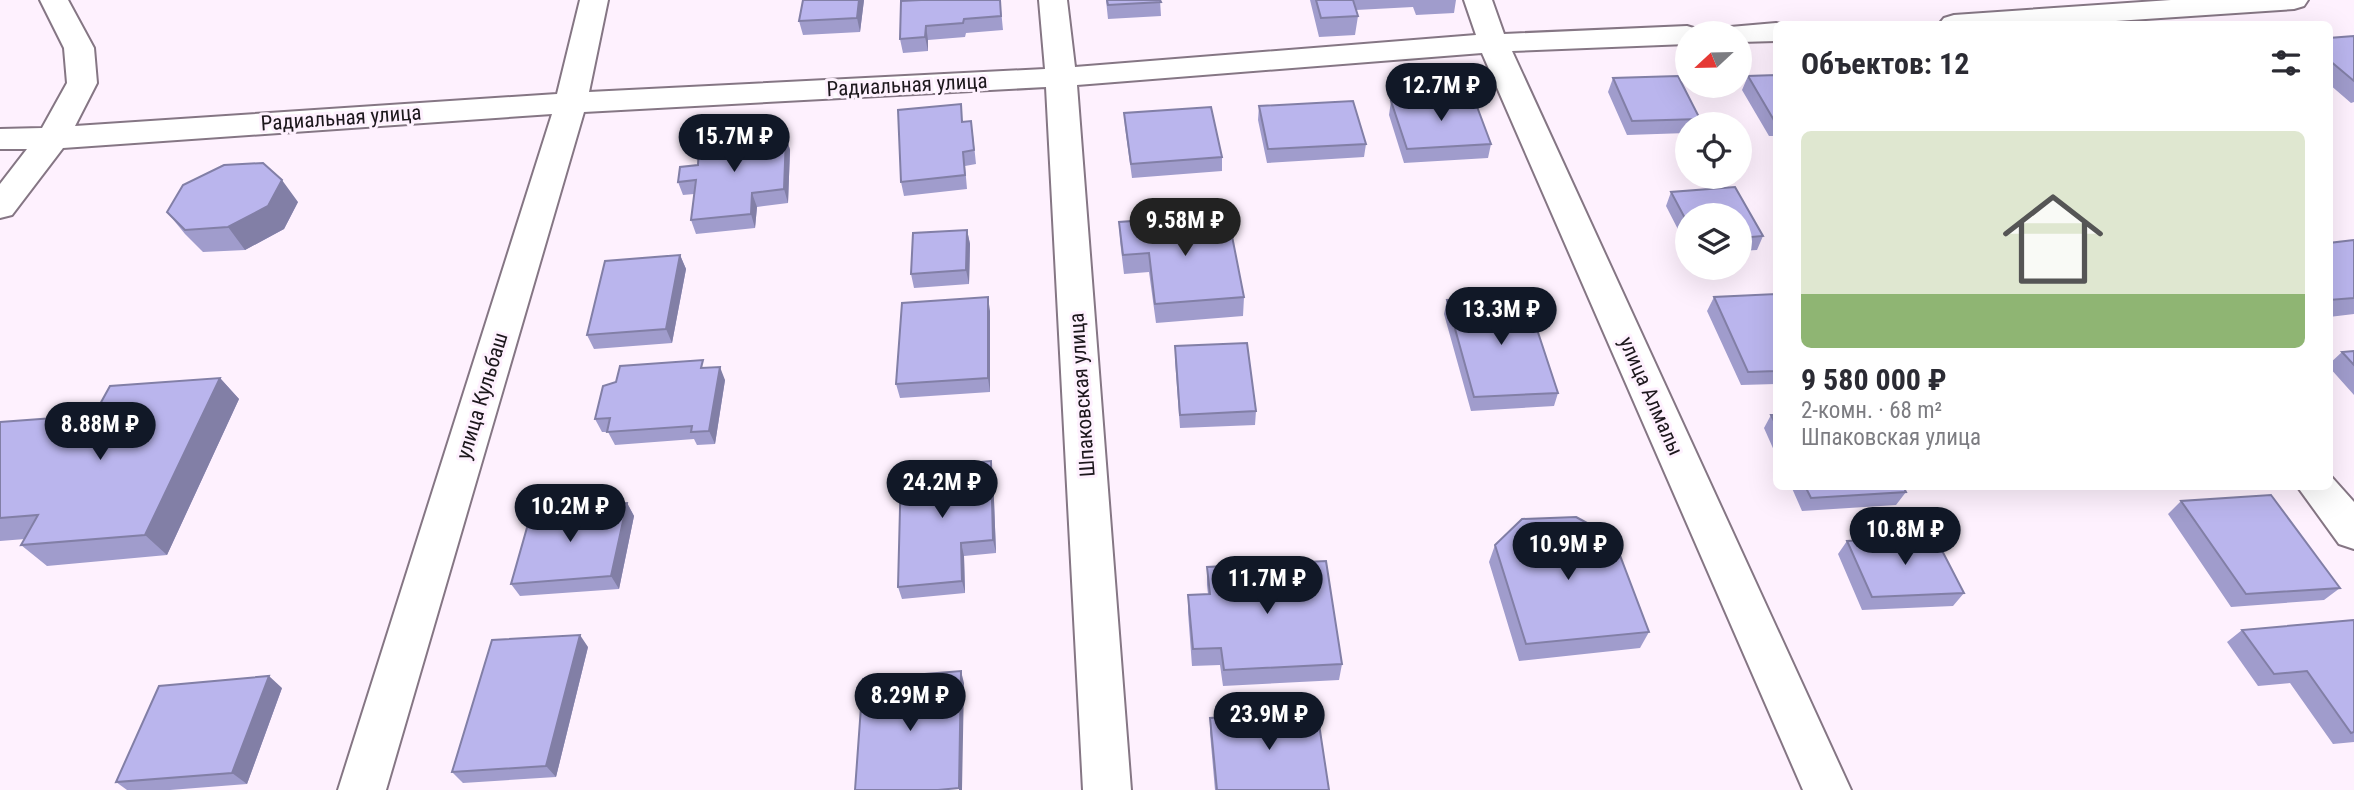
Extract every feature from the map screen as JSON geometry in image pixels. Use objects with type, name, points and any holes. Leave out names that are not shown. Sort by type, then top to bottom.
[{"type":"street","points":[[0,207],[53,138],[82,83],[79,48],[54,0]]},
{"type":"street","name":"улица Кульбаш","points":[[362,790],[571,103],[594,0]]},
{"type":"street","name":"Шпаковская улица","points":[[1053,0],[1061,77],[1107,790]]},
{"type":"street","name":"улица Алмалы","points":[[1478,0],[1493,43],[1827,790]]},
{"type":"street","points":[[1996,21],[2294,0]]},
{"type":"street","points":[[1752,33],[1773,32]]},
{"type":"street","name":"Радиальная улица","points":[[0,139],[53,138],[571,103],[1061,77],[1493,43],[1675,36]]},
{"type":"street","points":[[2320,490],[2354,532]]},
{"type":"building","points":[[803,0],[859,0],[857,18],[799,21]]},
{"type":"building","points":[[1000,0],[1001,16],[926,26],[925,37],[900,39],[901,1]]},
{"type":"building","points":[[1107,0],[1160,0],[1161,2],[1108,5]]},
{"type":"building","points":[[1316,0],[1353,0],[1358,16],[1321,18]]},
{"type":"building","points":[[2354,36],[2354,81],[2333,63],[2333,38]]},
{"type":"building","points":[[1773,75],[1773,119],[1752,83],[1752,76]]},
{"type":"building","points":[[1675,76],[1675,98],[1689,98],[1696,112],[1675,112],[1675,120],[1632,121],[1613,78]]},
{"type":"building","points":[[1473,96],[1491,144],[1407,149],[1391,101]]},
{"type":"building","points":[[1353,101],[1366,144],[1268,149],[1259,106]]},
{"type":"building","points":[[961,104],[962,122],[971,121],[974,150],[963,152],[965,175],[901,182],[898,110]]},
{"type":"building","points":[[1211,107],[1222,157],[1131,164],[1124,113]]},
{"type":"building","points":[[733,134],[743,140],[786,136],[784,189],[752,193],[751,214],[691,220],[696,180],[678,182],[680,167],[698,165],[699,146],[710,136]]},
{"type":"building","points":[[263,163],[282,180],[268,206],[228,227],[185,230],[167,212],[183,185],[224,165]]},
{"type":"building","points":[[1736,189],[1744,203],[1677,203],[1671,192]]},
{"type":"building","points":[[1216,215],[1220,237],[1232,236],[1244,297],[1155,304],[1149,253],[1123,255],[1119,222]]},
{"type":"building","points":[[1752,217],[1763,236],[1752,237]]},
{"type":"building","points":[[967,230],[966,270],[911,274],[913,233]]},
{"type":"building","points":[[2354,240],[2354,298],[2333,300],[2333,243]]},
{"type":"building","points":[[680,255],[666,329],[587,335],[605,261]]},
{"type":"building","points":[[1773,294],[1773,371],[1748,372],[1714,297]]},
{"type":"building","points":[[1526,296],[1558,393],[1474,397],[1447,300]]},
{"type":"building","points":[[988,297],[988,378],[896,384],[902,303]]},
{"type":"building","points":[[1247,343],[1256,411],[1180,415],[1175,346]]},
{"type":"building","points":[[2354,351],[2354,365],[2342,352]]},
{"type":"building","points":[[703,360],[701,368],[720,367],[709,431],[691,432],[692,426],[607,432],[610,418],[595,419],[603,386],[616,382],[620,366]]},
{"type":"building","points":[[220,378],[145,535],[21,545],[38,515],[0,518],[0,422],[94,415],[110,386]]},
{"type":"building","points":[[991,461],[993,540],[961,543],[962,581],[898,587],[901,469]]},
{"type":"building","points":[[1807,490],[1906,492],[1811,498]]},
{"type":"building","points":[[2271,495],[2340,588],[2246,594],[2181,501]]},
{"type":"building","points":[[627,503],[611,576],[511,584],[532,510]]},
{"type":"building","points":[[1576,517],[1613,537],[1649,632],[1526,644],[1495,545],[1522,519]]},
{"type":"building","points":[[1935,537],[1964,593],[1872,597],[1847,541]]},
{"type":"building","points":[[1326,561],[1342,664],[1224,670],[1221,648],[1193,649],[1188,595],[1210,594],[1207,567]]},
{"type":"building","points":[[2354,620],[2354,732],[2351,733],[2307,671],[2274,674],[2242,630]]},
{"type":"building","points":[[580,635],[546,766],[452,772],[492,640]]},
{"type":"building","points":[[961,671],[959,788],[855,790],[863,679]]},
{"type":"building","points":[[269,676],[232,773],[116,782],[159,686]]},
{"type":"building","points":[[1317,711],[1329,790],[1217,790],[1210,718]]}]
